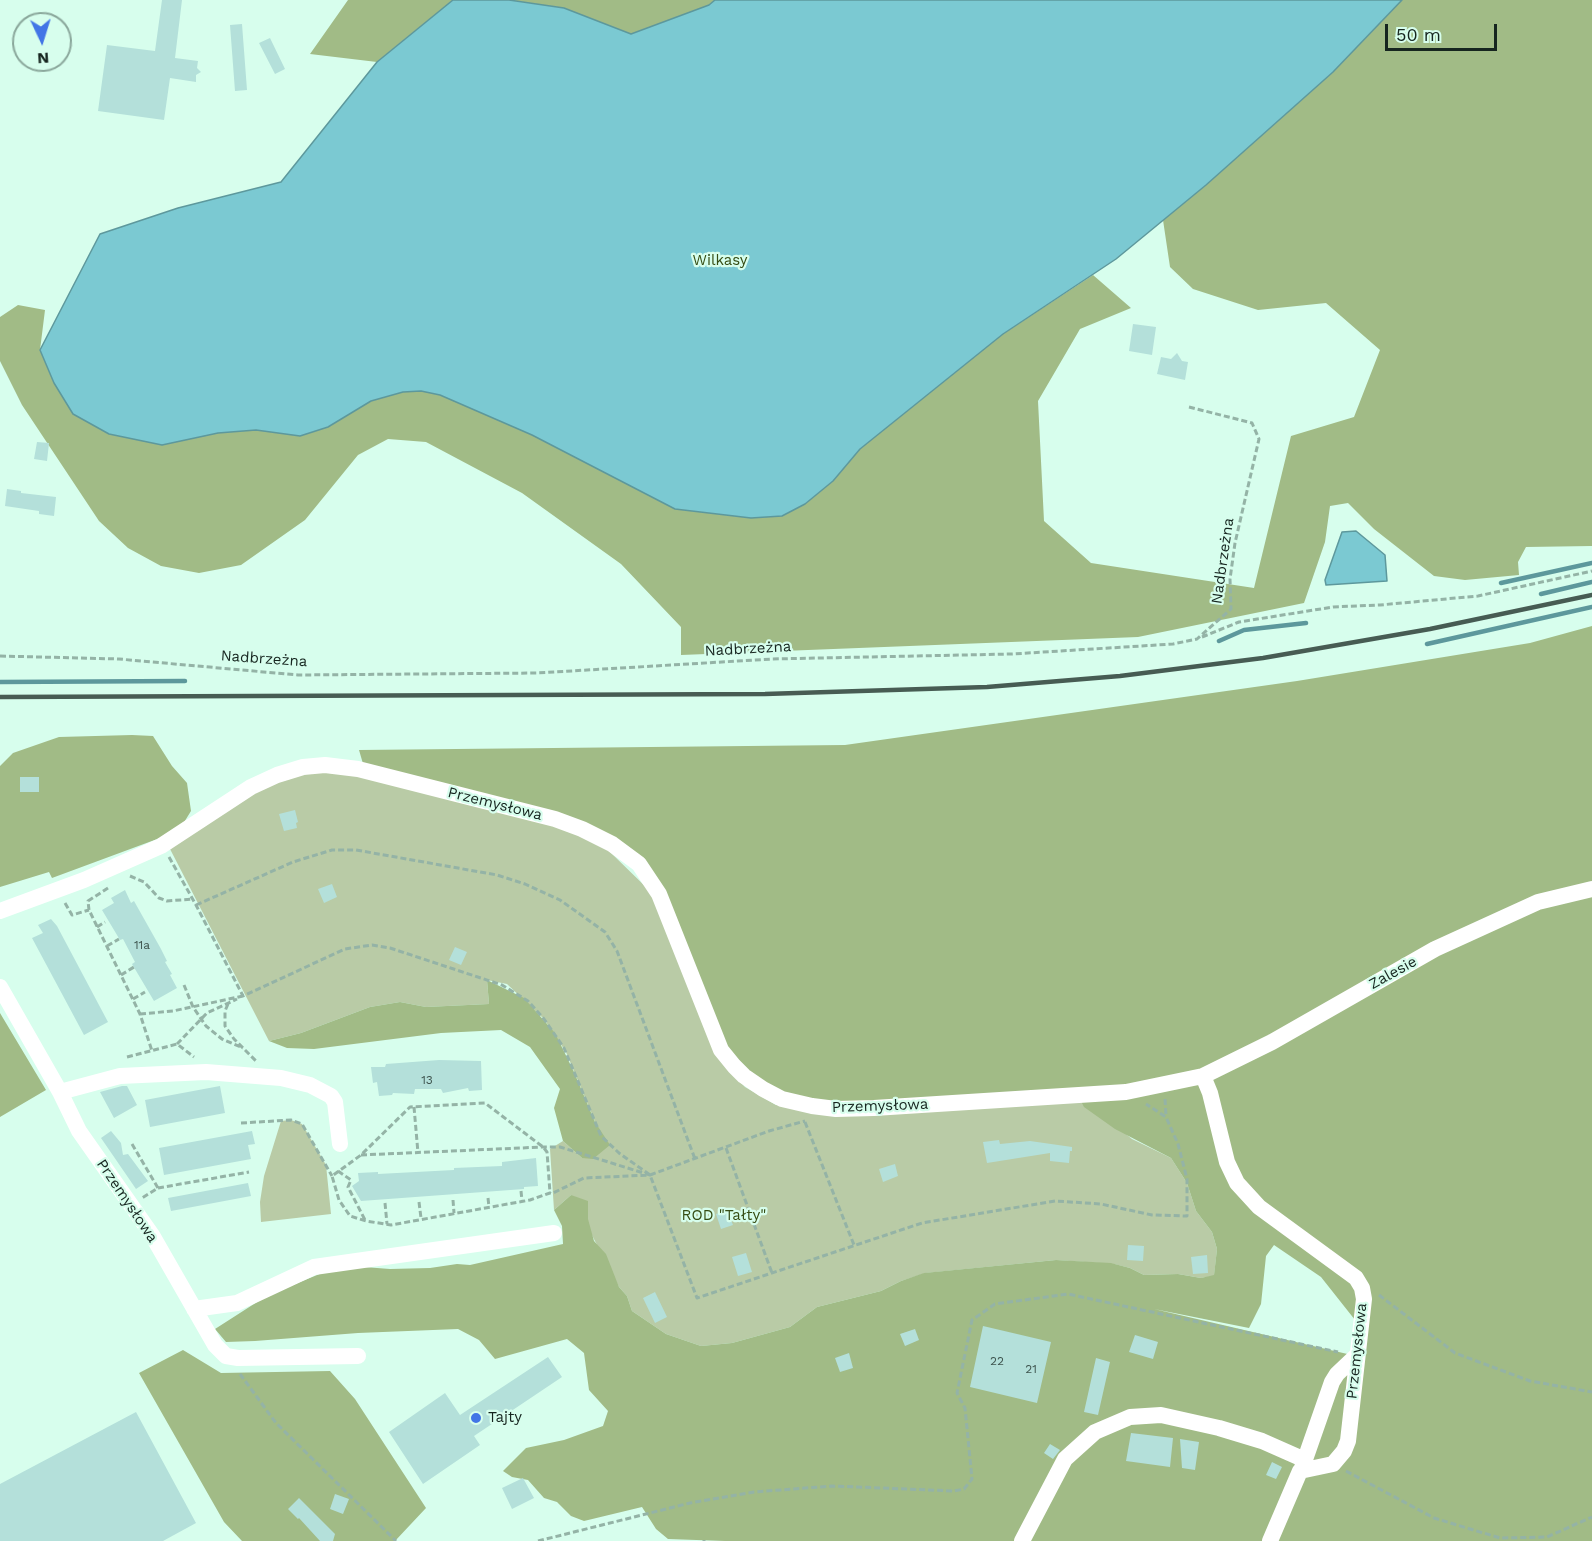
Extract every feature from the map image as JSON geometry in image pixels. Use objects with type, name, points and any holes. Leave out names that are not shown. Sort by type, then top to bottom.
[{"type":"street","name":"Przemysłowa","points":[[0,911],[84,880],[161,846],[251,787],[277,775],[303,767],[325,765],[358,769],[555,819],[582,829],[630,856],[649,876],[659,894],[722,1050],[744,1076],[782,1098],[812,1106],[836,1109],[874,1108],[1126,1092],[1203,1076]]},
{"type":"street","name":"Zalesie","points":[[1203,1076],[1272,1042],[1435,950],[1538,902],[1592,889]]},
{"type":"street","name":"Przemysłowa","points":[[0,987],[60,1092],[79,1131],[152,1235],[215,1345],[226,1356]]},
{"type":"street","points":[[60,1092],[120,1076],[206,1072],[281,1078],[310,1085],[331,1096],[335,1102],[340,1144]]},
{"type":"street","points":[[1203,1076],[1210,1093],[1227,1162],[1237,1183],[1259,1207],[1356,1278]]},
{"type":"street","points":[[194,1309],[237,1303],[314,1267],[554,1233]]},
{"type":"street","name":"Przemysłowa","points":[[1334,1464],[1348,1441],[1364,1299],[1362,1288],[1356,1278]]},
{"type":"street","points":[[226,1356],[238,1358],[358,1356]]},
{"type":"street","points":[[1270,1541],[1303,1466],[1332,1382],[1356,1356]]},
{"type":"street","points":[[1022,1541],[1065,1459],[1095,1432],[1130,1417],[1161,1415],[1219,1428],[1262,1441],[1303,1466],[1334,1464]]},
{"type":"path","name":"Nadbrzeżna","points":[[0,656],[119,659],[298,675],[537,673],[772,659],[1012,654],[1173,644],[1197,639],[1231,609],[1230,579],[1235,543],[1259,439],[1252,423],[1189,407]]},
{"type":"path","points":[[1197,639],[1239,622],[1333,607],[1478,596],[1592,572]]},
{"type":"path","points":[[161,846],[193,898],[243,996]]},
{"type":"path","points":[[196,905],[293,862],[332,850],[366,851],[497,874],[560,900],[605,932],[617,951],[694,1159]]},
{"type":"path","points":[[122,880],[130,876],[144,882],[159,898],[167,901],[193,898]]},
{"type":"path","points":[[114,885],[88,901],[88,910],[140,1014],[152,1050]]},
{"type":"path","points":[[72,915],[88,910]]},
{"type":"path","points":[[97,927],[105,922]]},
{"type":"path","points":[[106,946],[119,939]]},
{"type":"path","points":[[177,1044],[207,1013],[345,949],[372,945],[390,948],[502,985],[528,1001],[555,1033],[564,1048],[600,1136],[650,1175],[697,1298],[922,1223],[1055,1201],[1101,1204],[1152,1215],[1187,1216],[1187,1179],[1178,1144],[1166,1117],[1126,1092]]},
{"type":"path","points":[[121,975],[134,967]]},
{"type":"path","points":[[183,985],[200,1020],[222,1039],[243,1048]]},
{"type":"path","points":[[133,999],[145,992]]},
{"type":"path","points":[[140,1014],[173,1011],[243,996]]},
{"type":"path","points":[[228,1004],[225,1011],[225,1026],[258,1063]]},
{"type":"path","points":[[332,1176],[362,1155],[410,1107],[485,1103],[547,1152],[550,1193]]},
{"type":"path","points":[[812,1106],[805,1121],[854,1245]]},
{"type":"path","points":[[414,1107],[418,1153]]},
{"type":"path","points":[[241,1123],[291,1120],[302,1124],[332,1176],[339,1200],[350,1215],[366,1221],[387,1224],[522,1201],[550,1193],[584,1178],[650,1175],[769,1131],[805,1121]]},
{"type":"path","points":[[132,1144],[158,1188]]},
{"type":"path","points":[[362,1155],[560,1147],[650,1175]]},
{"type":"path","points":[[726,1148],[772,1273]]},
{"type":"path","points":[[131,1205],[158,1188],[249,1172]]},
{"type":"path","points":[[338,1172],[356,1183]]},
{"type":"path","points":[[351,1180],[348,1187],[366,1221]]},
{"type":"path","points":[[521,1191],[522,1201]]},
{"type":"path","points":[[488,1198],[489,1207]]},
{"type":"path","points":[[453,1200],[454,1213]]},
{"type":"path","points":[[419,1202],[421,1219]]},
{"type":"path","points":[[385,1203],[387,1224]]},
{"type":"path","points":[[1356,1278],[1455,1353],[1530,1381],[1592,1392]]},
{"type":"path","points":[[538,1541],[690,1503],[754,1492],[832,1486],[954,1491],[964,1489],[972,1479],[965,1408],[957,1393],[972,1320],[995,1304],[1068,1294],[1356,1356]]},
{"type":"path","points":[[226,1356],[276,1422],[396,1541]]},
{"type":"path","points":[[1334,1464],[1434,1518],[1500,1538],[1547,1537],[1592,1517]]},
{"type":"green space","points":[[348,0],[453,0],[377,62],[310,54]]},
{"type":"green space","points":[[509,0],[715,0],[709,5],[631,34],[564,8]]},
{"type":"green space","points":[[1402,0],[1592,0],[1592,546],[1526,547],[1518,562],[1519,575],[1465,580],[1434,576],[1374,529],[1348,503],[1330,506],[1325,542],[1304,603],[1138,637],[681,655],[681,627],[621,564],[522,493],[426,442],[388,439],[358,455],[305,520],[241,565],[199,573],[161,566],[128,548],[99,521],[22,405],[0,361],[0,317],[18,305],[45,310],[40,350],[54,383],[218,433],[256,430],[300,436],[328,427],[371,401],[403,392],[421,391],[440,395],[532,435],[675,509],[751,518],[782,516],[805,504],[833,481],[860,449],[1003,334],[1093,275],[1131,308],[1080,329],[1038,401],[1044,521],[1091,563],[1254,588],[1291,436],[1354,417],[1380,350],[1326,303],[1258,310],[1193,289],[1170,267],[1163,220],[1206,185],[1333,72]]},
{"type":"green space","points":[[1592,626],[1592,1541],[725,1541],[668,1539],[656,1529],[642,1507],[584,1521],[571,1516],[557,1502],[544,1498],[528,1480],[512,1477],[503,1471],[526,1448],[564,1440],[603,1426],[608,1411],[589,1390],[584,1353],[567,1339],[495,1359],[479,1340],[458,1329],[226,1342],[215,1329],[268,1295],[327,1271],[364,1267],[390,1269],[470,1265],[563,1244],[562,1226],[554,1210],[571,1195],[588,1201],[588,1219],[594,1241],[606,1254],[619,1287],[627,1296],[632,1311],[666,1334],[701,1346],[732,1343],[790,1327],[817,1307],[881,1291],[924,1273],[1056,1260],[1111,1263],[1144,1275],[1178,1274],[1201,1278],[1214,1275],[1217,1249],[1212,1232],[1196,1211],[1187,1183],[1171,1158],[1115,1129],[1084,1107],[1078,1095],[874,1108],[812,1106],[754,1092],[721,1050],[659,894],[645,865],[612,844],[570,825],[366,774],[359,750],[845,745],[1297,681],[1530,643]],"holes":[[[1274,1245],[1321,1277],[1359,1325],[1361,1300],[1358,1283],[1328,1258],[1356,1278],[1362,1288],[1364,1299],[1356,1356],[1154,1309],[1249,1328],[1261,1304],[1266,1256]]]},
{"type":"green space","points":[[153,736],[172,766],[187,783],[191,811],[183,824],[160,838],[52,878],[49,872],[0,887],[0,766],[13,753],[59,737]]},
{"type":"green space","name":"ROD \"Tałty\"","points":[[329,771],[366,774],[563,828],[608,850],[651,892],[724,1065],[745,1087],[776,1105],[1078,1095],[1132,1139],[1171,1158],[1187,1183],[1196,1211],[1212,1232],[1217,1249],[1214,1276],[1201,1278],[1178,1274],[1144,1275],[1114,1264],[1056,1260],[926,1273],[901,1281],[881,1291],[817,1307],[790,1327],[732,1343],[701,1346],[666,1334],[632,1311],[627,1296],[619,1287],[571,1195],[554,1210],[550,1149],[563,1141],[582,1158],[601,1136],[566,1052],[544,1019],[507,984],[487,980],[489,1004],[426,1007],[400,1002],[370,1007],[301,1033],[269,1041],[170,849],[250,793],[285,777]]},
{"type":"green space","points":[[487,980],[524,998],[555,1033],[595,1122],[610,1145],[593,1159],[582,1158],[563,1141],[554,1108],[560,1089],[530,1047],[501,1030],[441,1033],[314,1049],[287,1048],[269,1041],[301,1033],[370,1007],[400,1002],[426,1007],[489,1004]]},
{"type":"green space","points":[[0,1013],[46,1090],[0,1117]]},
{"type":"green space","points":[[291,1120],[302,1124],[326,1165],[331,1214],[261,1222],[260,1202],[264,1176],[281,1121]]},
{"type":"green space","points":[[183,1350],[221,1373],[330,1371],[355,1399],[426,1508],[395,1541],[242,1541],[224,1522],[139,1373]]},
{"type":"water","name":"Wilkasy","points":[[453,0],[509,0],[564,8],[631,34],[709,5],[715,0],[1402,0],[1333,72],[1206,185],[1116,259],[1003,334],[860,449],[833,481],[805,504],[782,516],[751,518],[675,509],[532,435],[440,395],[421,391],[403,392],[371,401],[328,427],[300,436],[256,430],[218,433],[162,445],[109,434],[73,414],[54,383],[40,350],[100,234],[178,208],[281,182],[377,62]]},
{"type":"water","points":[[1356,531],[1385,555],[1387,581],[1326,585],[1325,580],[1342,532]]},
{"type":"building","points":[[162,0],[182,0],[175,58],[198,61],[197,68],[201,72],[196,75],[196,82],[170,78],[164,120],[98,111],[107,45],[155,51]]},
{"type":"building","points":[[242,24],[247,90],[235,91],[230,25]]},
{"type":"building","points":[[270,38],[285,69],[275,74],[259,43]]},
{"type":"building","points":[[1133,324],[1156,327],[1152,355],[1129,351]]},
{"type":"building","points":[[1177,353],[1182,361],[1188,362],[1185,380],[1157,374],[1161,357],[1171,359]]},
{"type":"building","points":[[37,442],[49,443],[47,461],[34,459]]},
{"type":"building","points":[[7,489],[56,497],[54,516],[39,514],[39,511],[5,506]]},
{"type":"building","points":[[20,777],[39,777],[39,792],[20,792]]},
{"type":"building","points":[[295,810],[297,828],[284,831],[279,814]]},
{"type":"building","points":[[332,884],[337,897],[324,903],[318,889]]},
{"type":"building","points":[[125,890],[131,903],[134,901],[161,949],[177,988],[154,1001],[132,964],[135,962],[123,939],[120,940],[102,910],[114,903],[111,898]]},
{"type":"building","points":[[51,919],[57,926],[108,1022],[84,1035],[32,938],[43,933],[38,925]]},
{"type":"building","points":[[455,947],[467,952],[461,965],[449,960]]},
{"type":"building","points":[[439,1060],[481,1061],[482,1090],[469,1091],[468,1088],[443,1093],[441,1089],[415,1089],[414,1094],[393,1093],[379,1096],[377,1082],[373,1083],[371,1067]]},
{"type":"building","points":[[127,1086],[137,1105],[114,1118],[100,1092]]},
{"type":"building","points":[[220,1086],[225,1113],[150,1127],[145,1100]]},
{"type":"building","points":[[111,1131],[121,1143],[123,1155],[128,1154],[148,1181],[136,1189],[101,1138]]},
{"type":"building","points":[[252,1131],[255,1144],[248,1145],[251,1159],[164,1175],[159,1148]]},
{"type":"building","points":[[999,1140],[1000,1144],[1030,1141],[1072,1147],[1072,1151],[1070,1151],[1069,1163],[1050,1161],[1050,1153],[987,1163],[983,1142]]},
{"type":"building","points":[[536,1158],[538,1186],[524,1187],[524,1189],[361,1201],[352,1186],[359,1181],[358,1173],[378,1172],[378,1174],[502,1166],[502,1162]]},
{"type":"building","points":[[895,1164],[898,1176],[883,1182],[879,1169]]},
{"type":"building","points":[[248,1183],[251,1196],[171,1211],[168,1198]]},
{"type":"building","points":[[727,1210],[733,1225],[721,1229],[716,1214]]},
{"type":"building","points":[[1128,1245],[1144,1246],[1143,1261],[1127,1260]]},
{"type":"building","points":[[746,1253],[752,1272],[738,1276],[732,1257]]},
{"type":"building","points":[[1207,1255],[1208,1273],[1193,1274],[1191,1257]]},
{"type":"building","points":[[655,1292],[667,1317],[655,1323],[643,1298]]},
{"type":"building","points":[[983,1326],[1051,1342],[1037,1403],[970,1387]]},
{"type":"building","points":[[915,1329],[919,1340],[905,1346],[900,1334]]},
{"type":"building","points":[[1135,1335],[1158,1342],[1153,1359],[1129,1352]]},
{"type":"building","points":[[849,1353],[853,1368],[840,1372],[835,1358]]},
{"type":"building","points":[[548,1357],[562,1377],[474,1436],[480,1445],[423,1484],[389,1432],[445,1393],[460,1415]]},
{"type":"building","points":[[1096,1358],[1110,1362],[1098,1415],[1084,1412]]},
{"type":"building","points":[[136,1412],[196,1523],[163,1541],[0,1541],[0,1484]]},
{"type":"building","points":[[1131,1433],[1173,1438],[1170,1467],[1126,1461]]},
{"type":"building","points":[[1180,1439],[1199,1442],[1195,1470],[1182,1468]]},
{"type":"building","points":[[1050,1444],[1060,1450],[1053,1459],[1044,1453]]},
{"type":"building","points":[[1272,1462],[1282,1467],[1276,1479],[1266,1475]]},
{"type":"building","points":[[523,1478],[534,1498],[512,1509],[502,1488]]},
{"type":"building","points":[[335,1494],[349,1499],[343,1514],[330,1509]]},
{"type":"building","points":[[299,1498],[335,1534],[333,1541],[320,1541],[288,1509]]},
{"type":"waterway","points":[[1501,583],[1592,563]]},
{"type":"waterway","points":[[1541,594],[1592,582]]},
{"type":"waterway","points":[[1427,644],[1592,607]]},
{"type":"waterway","points":[[1219,641],[1244,630],[1306,623]]},
{"type":"waterway","points":[[0,682],[185,681]]},
{"type":"railway","points":[[0,697],[765,694],[987,687],[1120,676],[1263,658],[1430,629],[1592,595]]},
{"type":"place","name":"Tajty","points":[[476,1418]]}]
